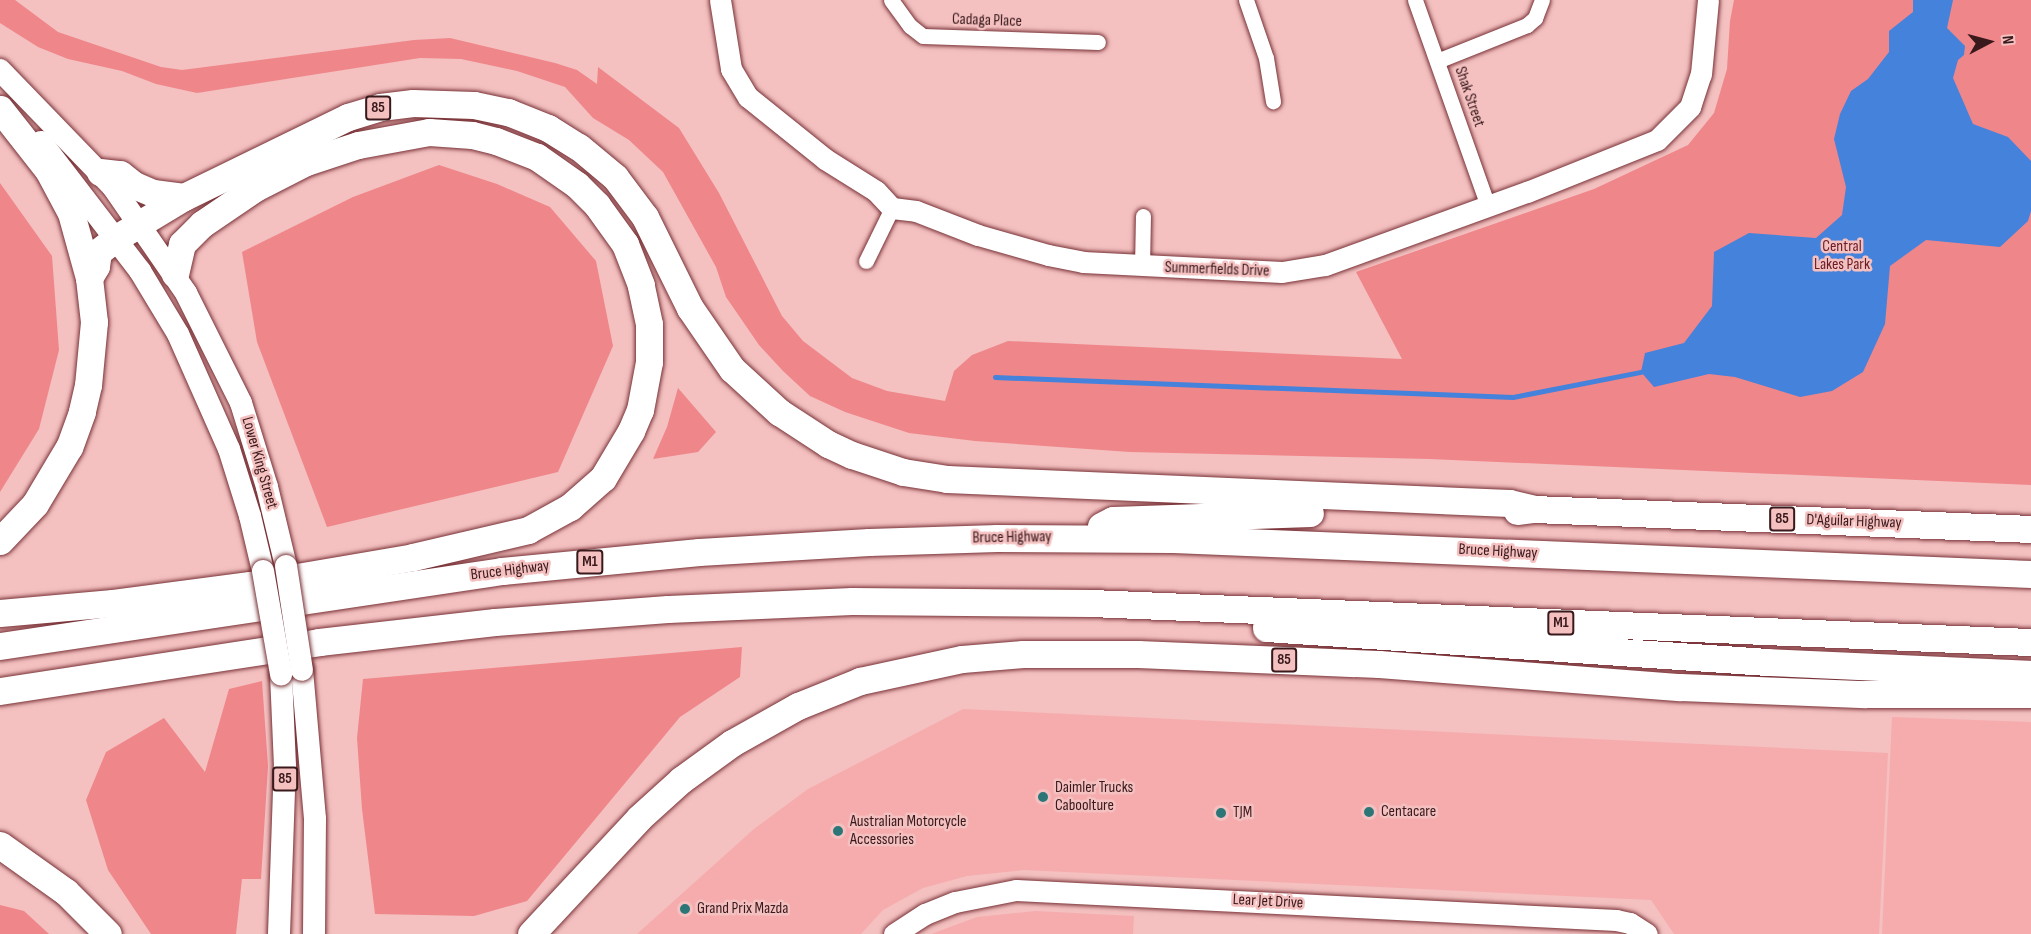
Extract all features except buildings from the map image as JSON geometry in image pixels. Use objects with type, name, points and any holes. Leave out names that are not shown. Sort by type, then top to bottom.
[{"type":"highway","name":"85","points":[[116,238],[184,197],[348,117],[380,107],[442,102],[508,112],[528,119],[564,138],[615,177],[645,217],[694,315],[732,369],[779,412],[828,444],[852,455],[903,472],[947,479],[1509,503],[1534,509]]},
{"type":"highway","points":[[0,109],[33,149],[59,189],[78,232],[89,278],[93,346],[88,385],[76,429],[45,489],[21,520],[0,541]]},
{"type":"highway","points":[[0,613],[113,603],[250,585],[413,557],[528,530],[570,507],[603,477],[631,431],[640,410],[649,362],[649,324],[641,285],[625,244],[597,205],[577,185],[537,157],[496,141],[472,135],[429,132],[358,146],[306,162],[255,188],[202,224],[182,244],[175,274]]},
{"type":"highway","points":[[100,172],[120,174],[134,185],[153,193],[184,197]]},
{"type":"highway","points":[[89,278],[96,266],[98,252],[116,238]]},
{"type":"highway","points":[[1080,537],[1113,520],[1292,513],[1508,512],[1534,509]]},
{"type":"highway","name":"D'Aguilar Highway","points":[[1534,509],[2031,529]]},
{"type":"highway","name":"Bruce Highway","points":[[0,646],[377,588],[589,562],[797,545],[1080,537],[1173,538],[2031,574]]},
{"type":"highway","name":"M1","points":[[0,691],[320,642],[591,613],[852,601],[1091,603],[2031,642]]},
{"type":"highway","points":[[1091,603],[1130,620],[1779,663],[2031,674]]},
{"type":"highway","name":"85","points":[[531,934],[646,811],[699,766],[732,743],[798,706],[860,681],[962,659],[1023,654],[1138,654],[1379,664],[1704,688],[1866,694],[2031,694]]},
{"type":"highway","points":[[0,845],[66,892],[108,934]]},
{"type":"main road","name":"Lower King Street","points":[[0,70],[100,172],[141,223],[175,274],[209,334],[241,403],[267,487],[286,566],[291,672],[279,934]]},
{"type":"main road","name":"Lower King Street","points":[[0,97],[61,165],[140,271],[177,334],[219,422],[247,506],[291,672],[315,819],[314,934]]},
{"type":"street","points":[[720,0],[731,69],[748,97],[825,159],[876,191],[891,208],[866,261]]},
{"type":"street","name":"Cadaga Place","points":[[891,0],[910,27],[923,36],[1098,42]]},
{"type":"street","points":[[1246,0],[1266,58],[1272,101]]},
{"type":"street","name":"Shak Street","points":[[1415,0],[1488,206]]},
{"type":"street","points":[[1437,61],[1527,25],[1535,18],[1542,0]]},
{"type":"street","name":"Summerfields Drive","points":[[891,208],[916,211],[978,236],[1083,262],[1142,267],[1282,272],[1302,270],[1488,206],[1658,140],[1690,107],[1701,74],[1708,0]]},
{"type":"street","points":[[1142,267],[1143,216]]},
{"type":"street","name":"Lear Jet Drive","points":[[894,934],[925,914],[955,902],[988,893],[1016,890],[1616,920],[1630,923],[1647,934]]},
{"type":"shaded area","points":[[963,709],[1888,753],[1879,934],[1674,934],[1651,900],[1024,870],[967,876],[923,888],[883,910],[861,934],[637,934],[754,829],[808,789]]},
{"type":"shaded area","points":[[1892,717],[2031,722],[2031,934],[1882,934]]},
{"type":"shaded area","points":[[1036,911],[1134,916],[1133,934],[931,934],[977,917]]},
{"type":"green space","name":"Central Lakes Park","points":[[0,0],[15,0],[58,32],[161,67],[182,70],[414,40],[450,38],[555,63],[577,70],[597,84],[598,67],[679,128],[719,193],[782,316],[803,341],[852,378],[887,391],[945,401],[954,371],[972,355],[1008,341],[1402,359],[1356,272],[1594,189],[1688,145],[1714,113],[1727,69],[1730,21],[1734,0],[2031,0],[2031,485],[1429,459],[1130,452],[975,441],[909,433],[845,412],[810,396],[783,371],[759,345],[726,297],[716,267],[663,172],[629,140],[593,118],[565,87],[517,71],[461,59],[420,58],[197,93],[156,84],[122,71],[68,59],[38,47],[0,23]]},
{"type":"green space","points":[[439,165],[497,184],[550,207],[596,261],[613,346],[558,472],[327,527],[257,342],[242,252],[353,197]]},
{"type":"green space","points":[[0,183],[52,256],[59,350],[39,429],[0,492]]},
{"type":"green space","points":[[678,388],[716,432],[698,452],[653,459],[667,427]]},
{"type":"green space","points":[[742,647],[740,677],[680,717],[527,901],[474,916],[375,914],[362,809],[357,738],[363,679]]},
{"type":"green space","points":[[262,681],[268,766],[261,879],[242,879],[236,934],[151,934],[108,870],[86,800],[106,752],[164,718],[205,772],[229,689]]},
{"type":"green space","points":[[0,905],[24,911],[49,934],[0,934]]},
{"type":"water","points":[[1913,0],[1953,0],[1947,28],[1965,46],[1964,55],[1958,60],[1953,78],[1973,124],[2008,137],[2031,161],[2031,211],[2028,221],[2000,247],[1926,240],[1890,266],[1885,324],[1863,372],[1832,391],[1800,397],[1735,377],[1709,374],[1654,387],[1641,372],[1645,353],[1684,343],[1712,306],[1714,252],[1749,233],[1816,238],[1842,215],[1846,187],[1834,139],[1840,114],[1851,91],[1868,79],[1889,52],[1889,31],[1913,12]]},
{"type":"waterway","points":[[995,377],[1513,397],[1641,372]]},
{"type":"place","name":"Daimler Trucks Caboolture","points":[[1043,797]]},
{"type":"place","name":"Centacare","points":[[1369,812]]},
{"type":"place","name":"TJM","points":[[1221,813]]},
{"type":"place","name":"Australian Motorcycle Accessories","points":[[838,831]]},
{"type":"place","name":"Grand Prix Mazda","points":[[685,909]]}]
